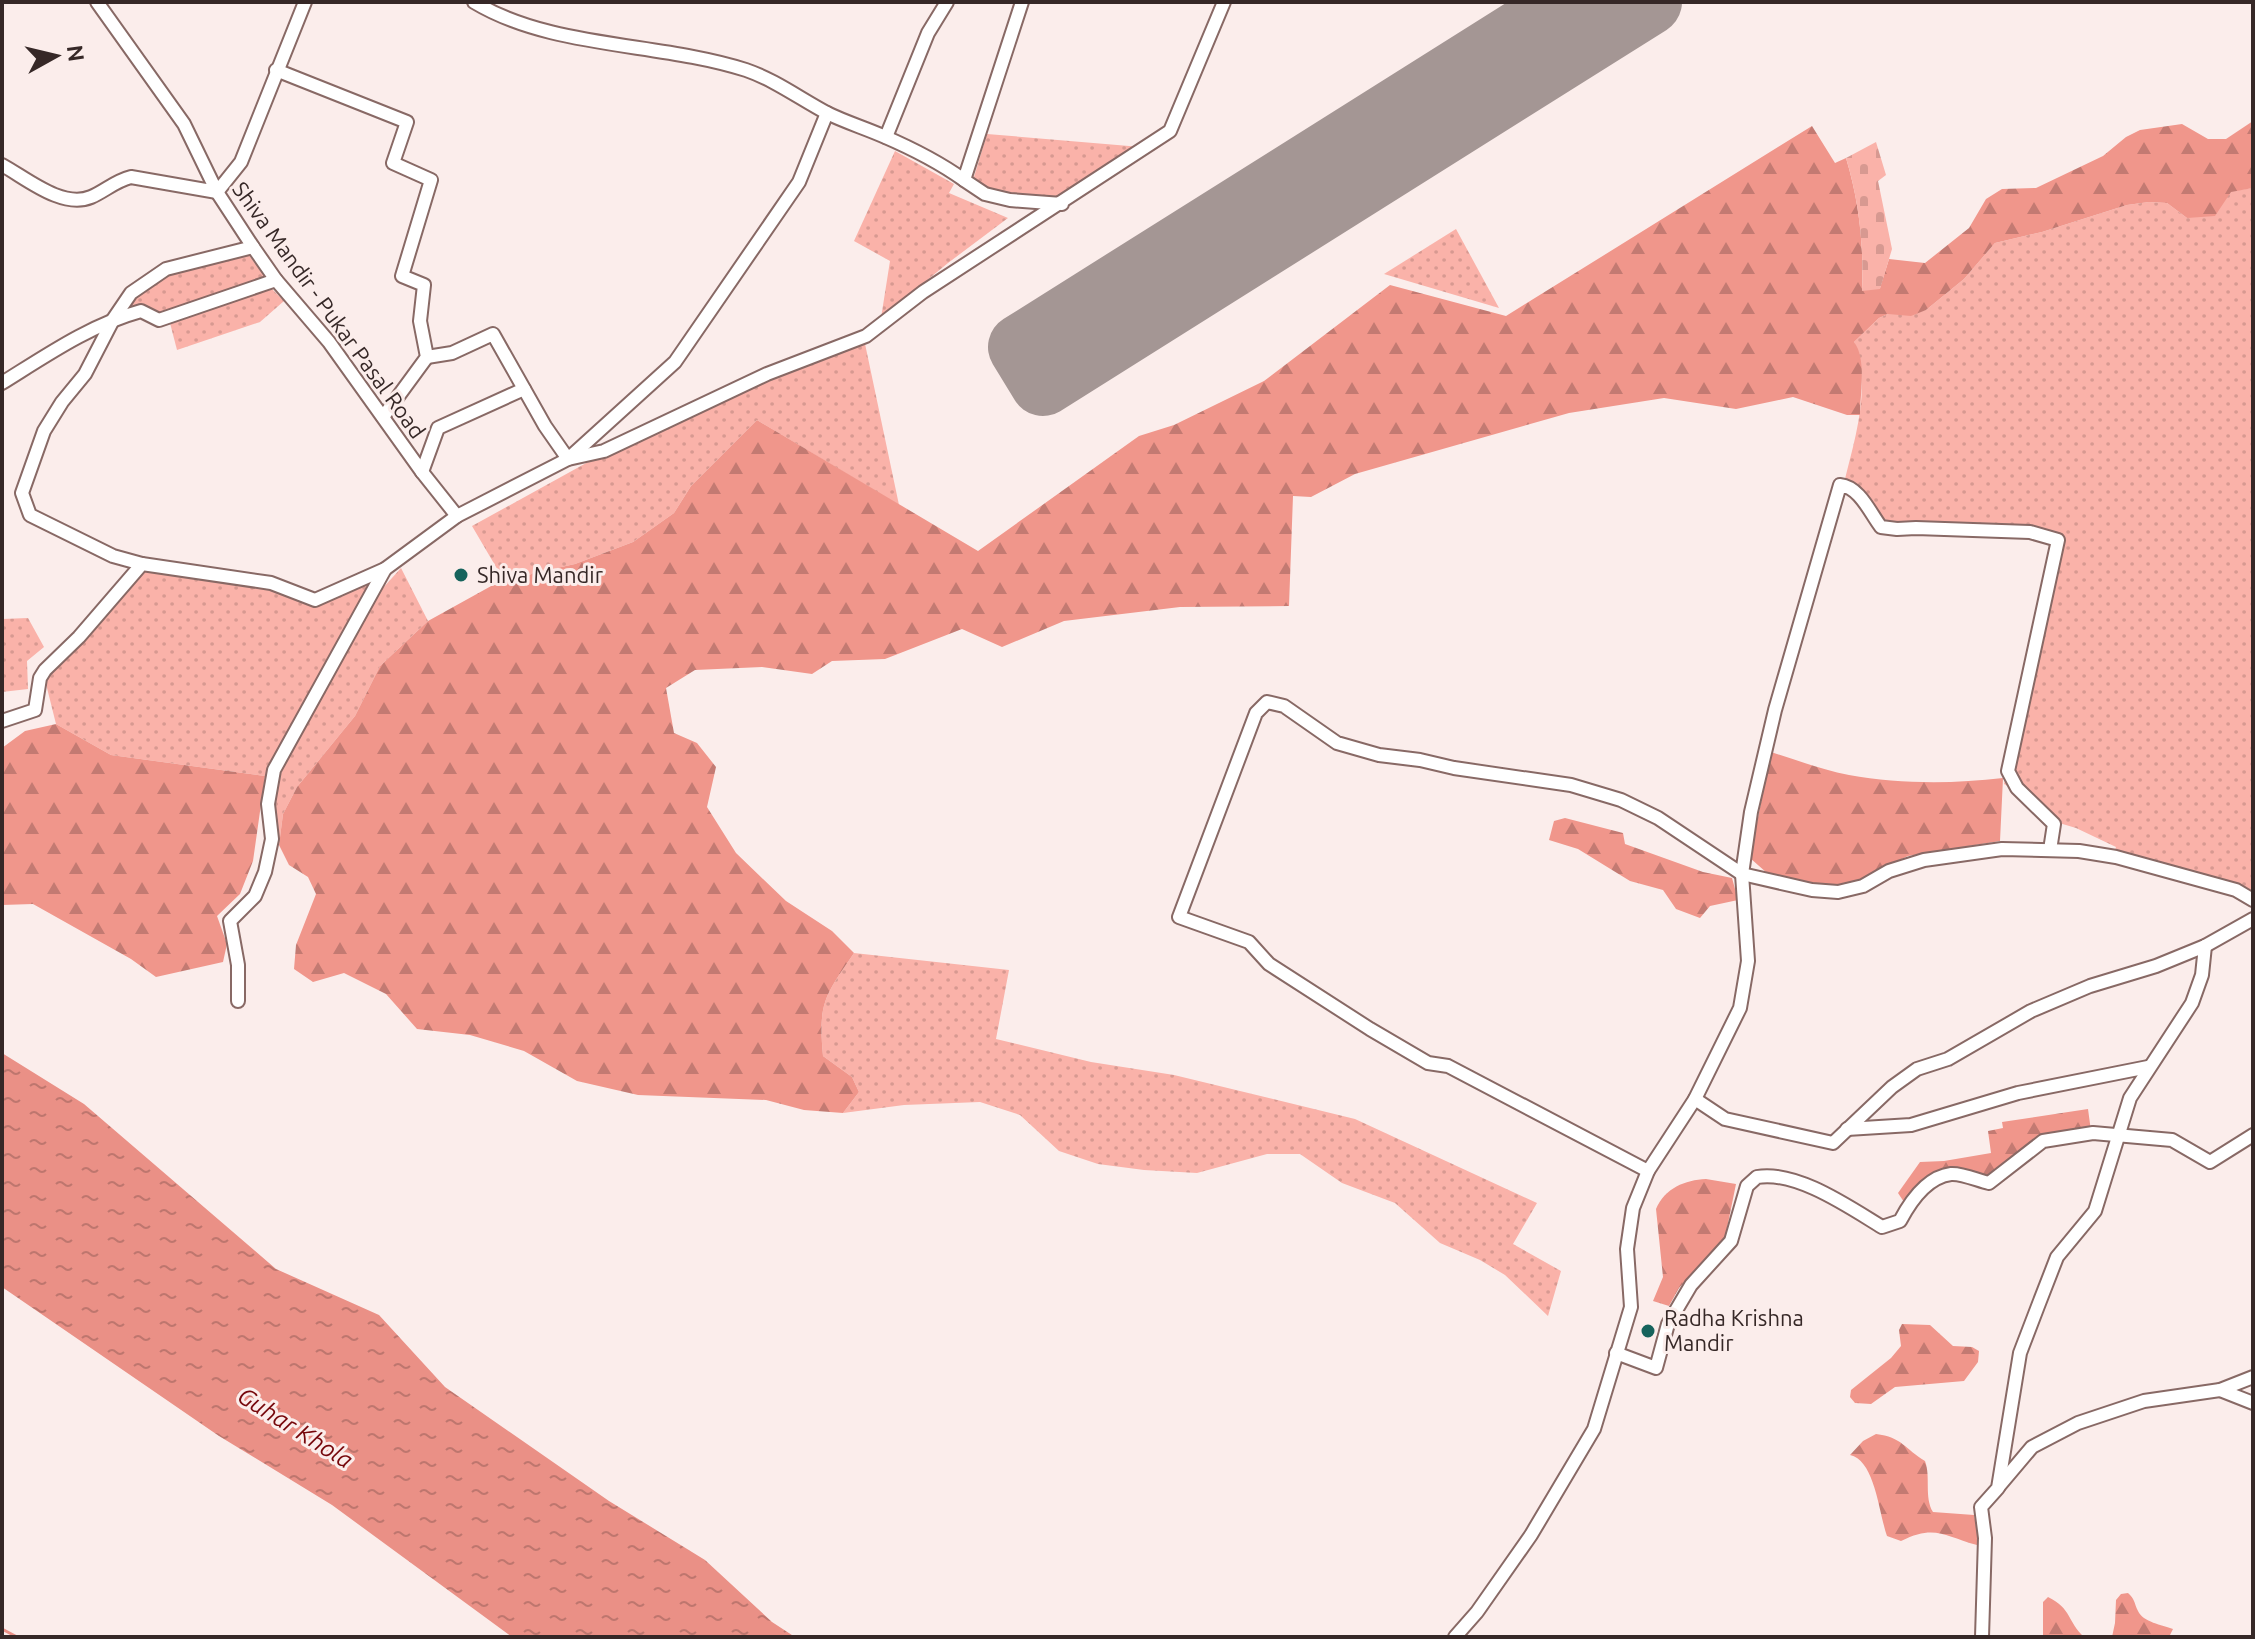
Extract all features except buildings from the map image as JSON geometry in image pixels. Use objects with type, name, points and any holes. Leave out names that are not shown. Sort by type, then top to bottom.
[{"type":"street","name":"Shiva Mandir - Pukar Pasal Road","points":[[97,2],[184,124],[217,192],[276,280],[329,342],[457,516]]},
{"type":"street","points":[[2,165],[55,195],[71,199],[89,198],[119,180],[131,177],[217,192],[241,162],[305,2]]},
{"type":"street","points":[[474,2],[498,16],[575,37],[652,49],[746,70],[789,89],[827,113],[886,137],[944,166],[985,194],[1010,200],[1062,204]]},
{"type":"street","points":[[886,137],[928,33],[947,2]]},
{"type":"street","points":[[964,180],[1022,2]]},
{"type":"street","points":[[253,247],[166,269],[131,293],[114,318],[85,374],[44,431],[22,493],[30,515],[113,556],[142,564],[271,583],[315,600],[385,569],[457,516],[568,459],[604,451],[767,374],[866,336],[923,292],[1170,131],[1224,2]]},
{"type":"street","points":[[276,70],[407,122],[393,163],[431,180],[402,276],[424,285],[420,321],[427,357]]},
{"type":"street","points":[[568,459],[675,362],[799,182],[827,113]]},
{"type":"street","points":[[2,383],[56,348],[114,318],[141,311],[159,320],[276,280]]},
{"type":"street","points":[[383,417],[427,357],[452,353],[493,334],[568,459]]},
{"type":"street","points":[[422,472],[438,428],[524,389]]},
{"type":"street","points":[[1455,1637],[1477,1612],[1531,1535],[1594,1429],[1631,1307],[1627,1249],[1633,1208],[1648,1171],[1695,1099],[1740,1008],[1748,961],[1742,874],[1751,812],[1775,710],[1840,485],[1849,487],[1861,498],[1881,527],[2030,532],[2058,540],[2008,771],[2017,788],[2054,824],[2050,850]]},
{"type":"street","points":[[2,721],[35,710],[40,678],[45,670],[79,637],[142,564]]},
{"type":"street","points":[[238,1001],[238,965],[230,921],[255,896],[265,872],[272,839],[268,804],[274,770],[385,569]]},
{"type":"street","points":[[1648,1171],[1448,1066],[1428,1063],[1269,964],[1249,942],[1179,917],[1256,713],[1267,702],[1284,706],[1337,743],[1379,755],[1571,785],[1621,800],[1658,818],[1742,874],[1812,890],[1838,892],[1863,886],[1889,871],[1924,860],[2002,849],[2050,850],[2079,851],[2145,864],[2236,890],[2253,900]]},
{"type":"street","points":[[1695,1099],[1725,1119],[1833,1143],[1892,1087],[1917,1069],[1948,1059],[2031,1011],[2090,986],[2156,966],[2205,946],[2253,919]]},
{"type":"street","points":[[1998,1488],[2020,1353],[2057,1257],[2095,1211],[2130,1098],[2192,1003],[2202,975],[2205,946]]},
{"type":"street","points":[[1847,1129],[1911,1125],[2018,1093],[2148,1067]]},
{"type":"street","points":[[1616,1353],[1656,1368],[1668,1324],[1691,1285],[1731,1241],[1747,1186],[1757,1177],[1781,1177],[1802,1184],[1882,1227],[1900,1221],[1912,1199],[1933,1182],[1952,1174],[1989,1183],[2043,1141],[2093,1133],[2172,1140],[2210,1162],[2253,1135]]},
{"type":"street","points":[[1982,1637],[1985,1538],[1981,1507],[2032,1447],[2078,1423],[2144,1401],[2220,1390],[2253,1377]]},
{"type":"street","points":[[2220,1390],[2253,1403]]},
{"type":"street","points":[[1982,1621],[1993,1637]]},
{"type":"green space","points":[[2253,121],[2253,188],[2231,192],[2215,216],[2187,218],[2167,203],[2149,202],[2127,205],[2042,232],[1995,243],[1964,279],[1926,310],[1911,316],[1888,314],[1879,318],[1854,342],[1862,367],[1860,415],[1847,415],[1793,397],[1736,409],[1664,398],[1569,413],[1355,474],[1311,497],[1293,496],[1289,606],[1180,607],[1064,621],[1002,647],[962,629],[885,659],[832,661],[812,674],[762,667],[695,670],[666,688],[674,733],[697,743],[716,767],[707,807],[736,853],[786,901],[832,931],[854,953],[830,990],[822,1023],[823,1056],[852,1077],[859,1092],[843,1113],[804,1110],[766,1100],[638,1095],[577,1081],[524,1051],[470,1035],[417,1029],[386,994],[344,973],[313,982],[294,969],[296,945],[316,894],[308,877],[289,865],[279,845],[283,814],[297,787],[355,716],[380,666],[428,621],[493,585],[575,564],[633,542],[674,513],[691,486],[757,420],[978,551],[1139,436],[1174,425],[1264,381],[1390,285],[1506,316],[1812,126],[1835,163],[1846,158],[1860,223],[1862,290],[1880,288],[1889,259],[1925,263],[1969,228],[1986,199],[2002,189],[2036,188],[2103,156],[2140,130],[2182,124],[2208,139],[2226,139]]},
{"type":"green space","points":[[987,134],[1141,147],[1067,196],[1009,196],[987,189],[973,180]]},
{"type":"green space","points":[[1876,142],[1886,175],[1878,181],[1892,249],[1880,289],[1862,291],[1860,224],[1846,158]]},
{"type":"green space","points":[[895,151],[954,184],[949,193],[1008,218],[881,318],[890,261],[854,241]]},
{"type":"green space","points":[[2253,188],[2253,891],[2238,883],[2114,853],[2116,847],[2076,828],[2039,817],[2013,789],[2004,784],[2056,531],[1913,525],[1882,519],[1844,483],[1862,394],[1862,376],[1854,342],[1879,318],[1888,314],[1926,310],[1964,279],[1995,243],[2042,232],[2127,205],[2149,202],[2167,203],[2187,218],[2231,191]]},
{"type":"green space","points":[[1456,229],[1499,308],[1384,274]]},
{"type":"green space","points":[[246,251],[267,280],[162,316],[124,312],[134,298],[162,278]]},
{"type":"green space","points":[[269,286],[284,301],[260,322],[177,350],[170,323]]},
{"type":"green space","points":[[864,339],[899,505],[757,420],[691,486],[674,513],[633,542],[575,564],[534,573],[506,584],[472,526],[588,462]]},
{"type":"green space","points":[[401,568],[428,621],[380,666],[355,716],[297,787],[283,814],[279,845],[273,812],[282,769],[382,589]]},
{"type":"green space","points":[[145,569],[271,590],[315,604],[373,579],[265,776],[111,755],[56,724],[45,680]]},
{"type":"green space","points":[[28,618],[44,647],[27,661],[28,689],[2,692],[2,619]]},
{"type":"green space","points":[[56,724],[111,755],[265,776],[253,861],[240,894],[217,916],[227,944],[223,962],[156,977],[131,959],[33,904],[2,905],[2,748],[25,731]]},
{"type":"green space","points":[[1771,752],[1839,773],[1868,778],[1945,782],[2003,778],[2000,841],[1908,856],[1850,884],[1810,886],[1767,873],[1750,858]]},
{"type":"green space","points":[[1565,818],[1623,833],[1625,844],[1703,872],[1732,878],[1738,900],[1710,906],[1700,918],[1676,909],[1663,890],[1630,881],[1578,849],[1549,840],[1554,821]]},
{"type":"green space","points":[[854,953],[1009,970],[996,1039],[1091,1062],[1174,1075],[1355,1119],[1537,1203],[1513,1244],[1561,1271],[1548,1316],[1505,1275],[1480,1260],[1440,1243],[1395,1203],[1342,1183],[1300,1154],[1267,1154],[1197,1173],[1144,1170],[1098,1164],[1059,1151],[1020,1115],[980,1102],[904,1105],[843,1113],[859,1092],[852,1077],[823,1056],[822,1023],[830,990]]},
{"type":"green space","points":[[2088,1109],[2091,1131],[2042,1139],[1989,1179],[1957,1170],[1904,1202],[1898,1193],[1920,1162],[1991,1153],[1988,1131],[2003,1128],[2002,1122]]},
{"type":"green space","points":[[1706,1179],[1736,1184],[1725,1238],[1679,1288],[1669,1306],[1653,1301],[1663,1277],[1656,1209],[1676,1186]]},
{"type":"green space","points":[[1902,1324],[1930,1325],[1953,1346],[1972,1347],[1979,1351],[1978,1362],[1964,1381],[1895,1387],[1871,1404],[1855,1403],[1850,1397],[1851,1390],[1891,1358],[1901,1346],[1899,1330]]},
{"type":"green space","points":[[1876,1434],[1898,1441],[1925,1461],[1933,1512],[1974,1515],[1979,1540],[1977,1545],[1931,1532],[1901,1541],[1887,1536],[1871,1477],[1858,1459],[1850,1455],[1863,1441]]},
{"type":"green space","points":[[2128,1593],[2140,1615],[2173,1629],[2169,1637],[2112,1637],[2116,1600],[2121,1594]]},
{"type":"green space","points":[[2048,1597],[2061,1606],[2084,1637],[2043,1636],[2043,1602]]},
{"type":"water","name":"Guhar Khola","points":[[2,1053],[84,1104],[276,1269],[379,1315],[445,1387],[609,1501],[705,1560],[772,1622],[795,1637],[512,1637],[332,1505],[219,1436],[2,1287]]},
{"type":"waterway","points":[[2,1629],[17,1637]]},
{"type":"taxiway","points":[[1501,70],[1556,35],[1570,15],[1573,2]]},
{"type":"runway","points":[[1556,2],[1552,13],[1021,347],[1043,383],[1649,2]]},
{"type":"place","name":"Shiva Mandir","points":[[461,575]]},
{"type":"place","name":"Radha Krishna Mandir","points":[[1648,1331]]}]
